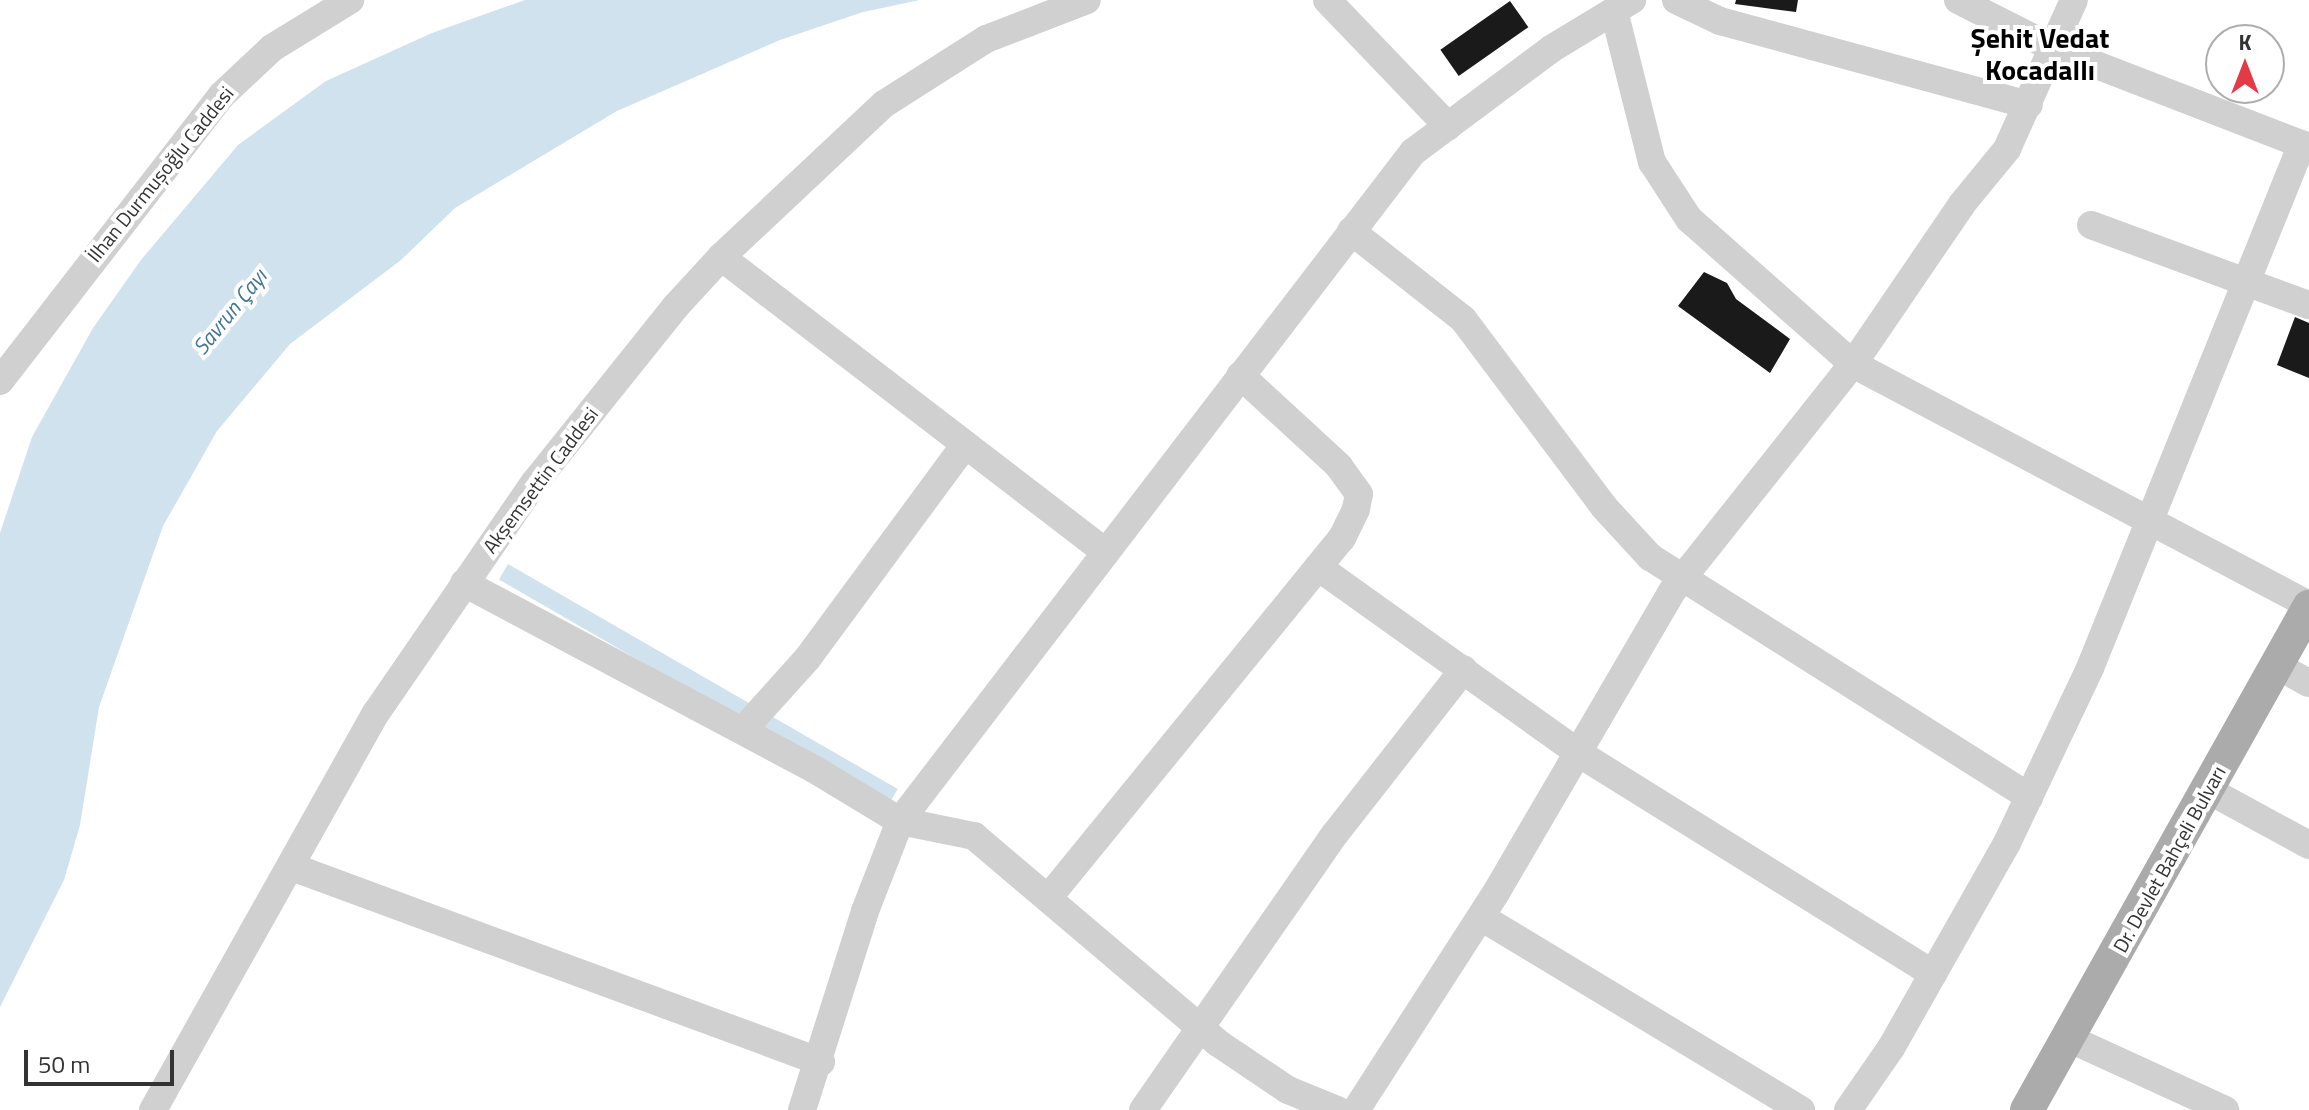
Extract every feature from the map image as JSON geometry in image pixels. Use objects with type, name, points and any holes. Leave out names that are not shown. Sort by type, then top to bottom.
[{"type":"main road","name":"Dr. Devlet Bahçeli Bulvarı","points":[[2027,1110],[2309,606]]},
{"type":"street","name":"İlhan Durmuşoğlu Caddesi","points":[[0,381],[222,95],[272,48],[350,0]]},
{"type":"street","name":"Akşemsettin Caddesi","points":[[153,1110],[376,713],[464,583],[616,379],[721,257],[884,104],[986,39],[1087,0]]},
{"type":"street","points":[[1327,0],[1448,126]]},
{"type":"street","points":[[1676,0],[1720,21],[2029,105]]},
{"type":"street","points":[[1848,1110],[1933,974],[2029,797],[2090,668],[2244,282],[2305,146],[2055,49],[1958,0]]},
{"type":"street","points":[[1356,1110],[1481,917],[1683,576],[1853,364],[1962,204],[2007,149],[2055,49],[2074,0]]},
{"type":"street","points":[[802,1110],[821,1062],[865,911],[900,821],[1413,152],[1551,49],[1623,6],[1652,162],[1689,219],[1853,364],[2147,523],[2309,606]]},
{"type":"street","points":[[2091,225],[2309,305]]},
{"type":"street","points":[[1351,231],[1463,319],[1604,507],[1650,557],[2029,797]]},
{"type":"street","points":[[721,257],[1106,552]]},
{"type":"street","points":[[1049,897],[1342,538],[1359,494],[1339,466],[1240,375]]},
{"type":"street","points":[[743,730],[807,659],[965,445]]},
{"type":"street","points":[[1318,567],[1580,754],[1933,974]]},
{"type":"street","points":[[464,583],[743,730],[900,821],[974,836],[1201,1029],[1288,1090],[1337,1110]]},
{"type":"street","points":[[2278,666],[2309,683]]},
{"type":"street","points":[[1143,1110],[1335,834],[1464,669]]},
{"type":"street","points":[[2208,790],[2309,845]]},
{"type":"street","points":[[292,867],[821,1062]]},
{"type":"street","points":[[1481,917],[1801,1110]]},
{"type":"street","points":[[2068,1038],[2225,1110]]},
{"type":"water","name":"Savrun Çayı","points":[[525,0],[920,0],[863,12],[780,40],[617,111],[455,208],[401,260],[290,344],[217,431],[163,526],[99,707],[80,825],[64,880],[0,1007],[0,533],[32,437],[93,328],[141,260],[238,145],[326,81],[432,33]]},
{"type":"water","points":[[508,564],[898,789],[889,805],[499,580]]},
{"type":"building","points":[[1736,0],[1798,0],[1796,12],[1735,4]]},
{"type":"building","points":[[1510,1],[1528,27],[1459,76],[1440,50]]},
{"type":"building","points":[[1704,272],[1727,283],[1736,299],[1790,339],[1770,373],[1678,306]]},
{"type":"building","points":[[2295,317],[2309,323],[2309,378],[2277,365]]},
{"type":"district","name":"Şehit Vedat Kocadallı","points":[[2040,54]]}]
